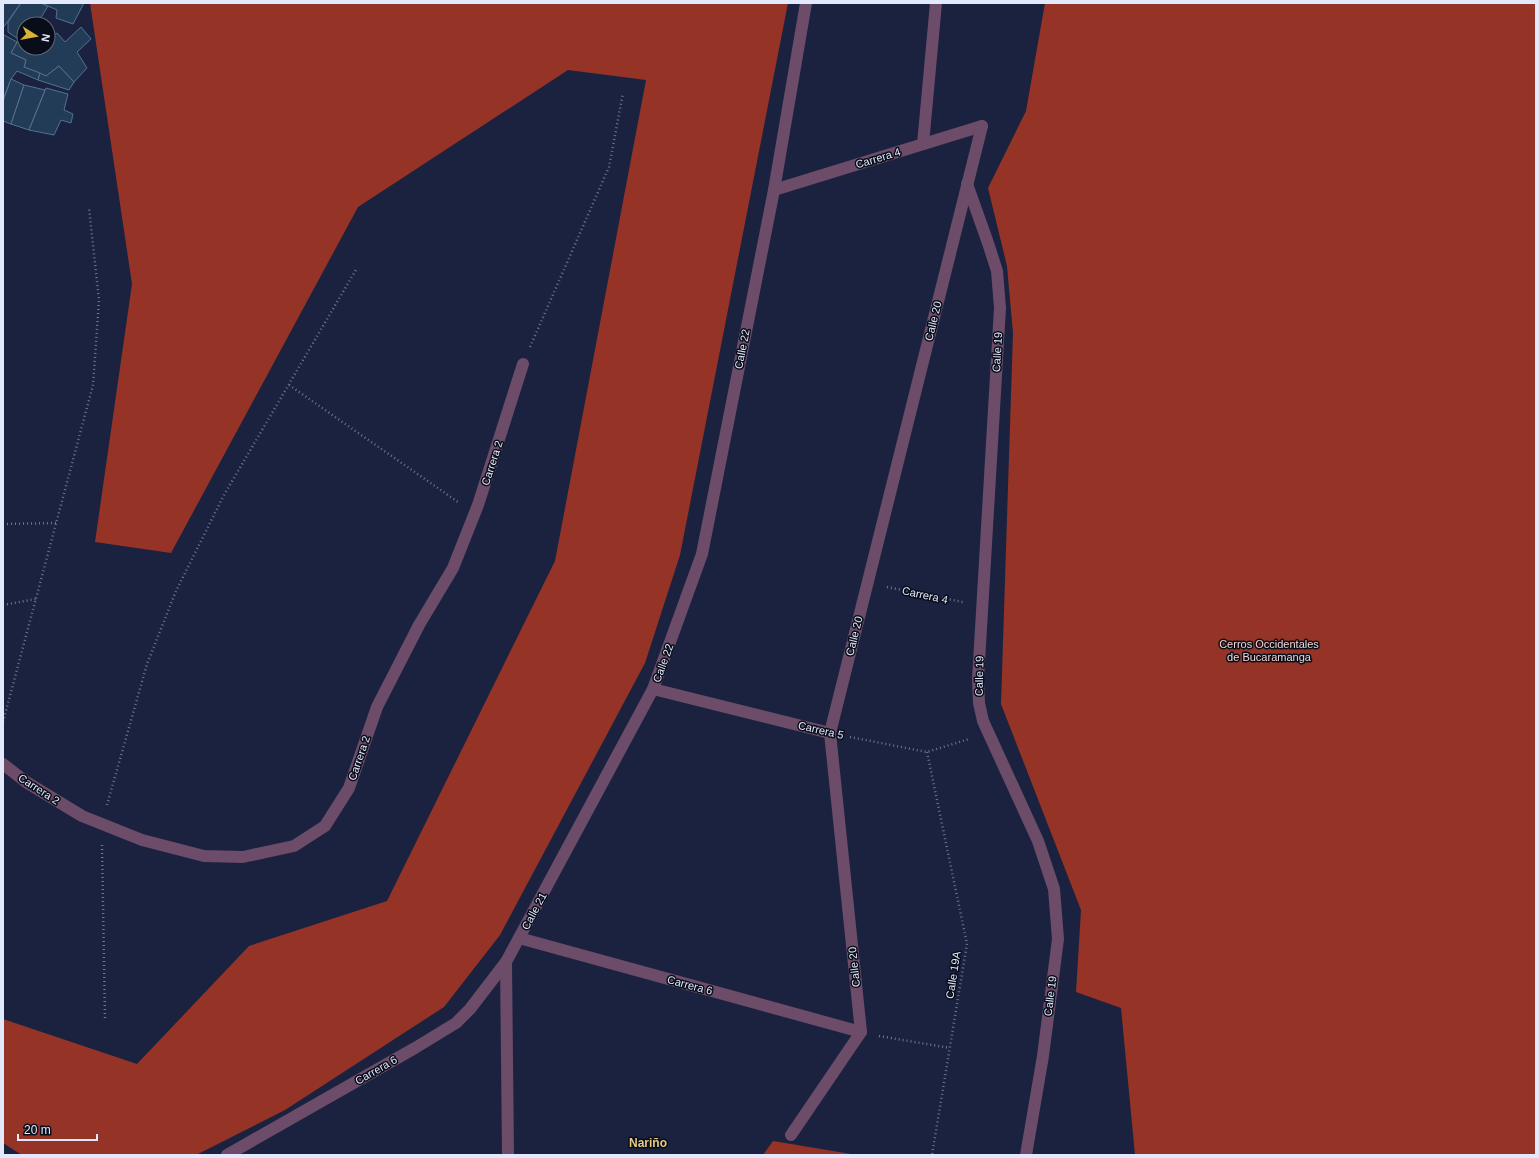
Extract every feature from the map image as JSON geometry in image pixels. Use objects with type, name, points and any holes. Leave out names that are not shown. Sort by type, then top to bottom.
[{"type":"street","name":"Calle 22","points":[[653,689],[702,554],[774,190],[806,3]]},
{"type":"street","points":[[923,144],[936,3]]},
{"type":"street","name":"Carrera 4","points":[[774,190],[982,126]]},
{"type":"street","name":"Calle 20","points":[[861,1032],[830,733],[982,126]]},
{"type":"street","name":"Calle 19","points":[[967,184],[997,271],[1000,308],[982,606],[978,691],[980,709],[988,732],[1038,841],[1054,888],[1058,939],[1043,1056],[1026,1155]]},
{"type":"street","name":"Carrera 2","points":[[3,764],[26,782],[82,816],[142,840],[204,856],[243,856],[294,846],[325,826],[349,788],[377,707],[419,625],[453,568],[475,514],[523,364]]},
{"type":"street","name":"Carrera 5","points":[[653,689],[830,733]]},
{"type":"street","name":"Calle 21","points":[[508,1155],[506,962],[653,689]]},
{"type":"street","name":"Carrera 6","points":[[519,938],[861,1032]]},
{"type":"street","name":"Carrera 6","points":[[227,1155],[415,1048],[456,1022],[470,1009],[506,962]]},
{"type":"street","points":[[791,1135],[861,1032]]},
{"type":"path","points":[[523,364],[609,167],[623,93]]},
{"type":"path","points":[[3,722],[93,384],[99,300],[90,208]]},
{"type":"path","points":[[105,1019],[101,824],[147,664],[176,591],[224,495],[357,268]]},
{"type":"path","points":[[289,385],[475,514]]},
{"type":"path","points":[[3,524],[56,523]]},
{"type":"path","name":"Carrera 4","points":[[867,583],[982,606]]},
{"type":"path","points":[[3,605],[36,599]]},
{"type":"path","name":"Carrera 5","points":[[830,733],[927,752],[988,732]]},
{"type":"path","name":"Calle 19A","points":[[927,752],[967,944],[932,1155]]},
{"type":"path","points":[[861,1032],[950,1048]]},
{"type":"green space","points":[[90,3],[788,3],[680,555],[645,663],[500,935],[444,1007],[285,1110],[196,1155],[22,1155],[3,1143],[3,1019],[137,1064],[249,946],[387,901],[555,561],[646,80],[568,70],[358,207],[171,553],[95,542],[132,284]]},
{"type":"green space","name":"Cerros Occidentales de Bucaramanga","points":[[1045,3],[1536,3],[1536,1155],[1135,1155],[1121,1008],[1076,992],[1081,910],[1001,704],[1013,333],[1007,266],[988,188],[1026,111]]},
{"type":"green space","points":[[773,1141],[857,1155],[763,1155]]},
{"type":"building","points":[[3,3],[21,3],[3,28]]},
{"type":"building","points":[[21,3],[41,3],[48,6],[42,16],[16,16],[16,38],[8,32],[8,22]]},
{"type":"building","points":[[41,3],[84,3],[73,24],[56,18],[57,10]]},
{"type":"building","points":[[81,27],[91,39],[77,52],[87,68],[74,82],[59,66],[46,76],[24,67],[26,60],[17,56],[56,56],[57,33],[65,42]]},
{"type":"building","points":[[4,35],[16,41],[11,53],[26,60],[24,67],[40,73],[38,80],[17,71],[11,79],[5,95],[3,95]]},
{"type":"building","points":[[16,44],[16,55],[11,53]]},
{"type":"building","points":[[59,66],[74,82],[69,90],[38,80],[40,73],[46,76]]},
{"type":"building","points":[[11,79],[24,85],[11,124],[3,121],[3,101]]},
{"type":"building","points":[[24,85],[45,90],[29,130],[11,124]]},
{"type":"building","points":[[46,88],[68,94],[64,110],[73,114],[71,123],[61,120],[54,135],[29,130]]},
{"type":"district","name":"Nariño","points":[[648,1143]]}]
